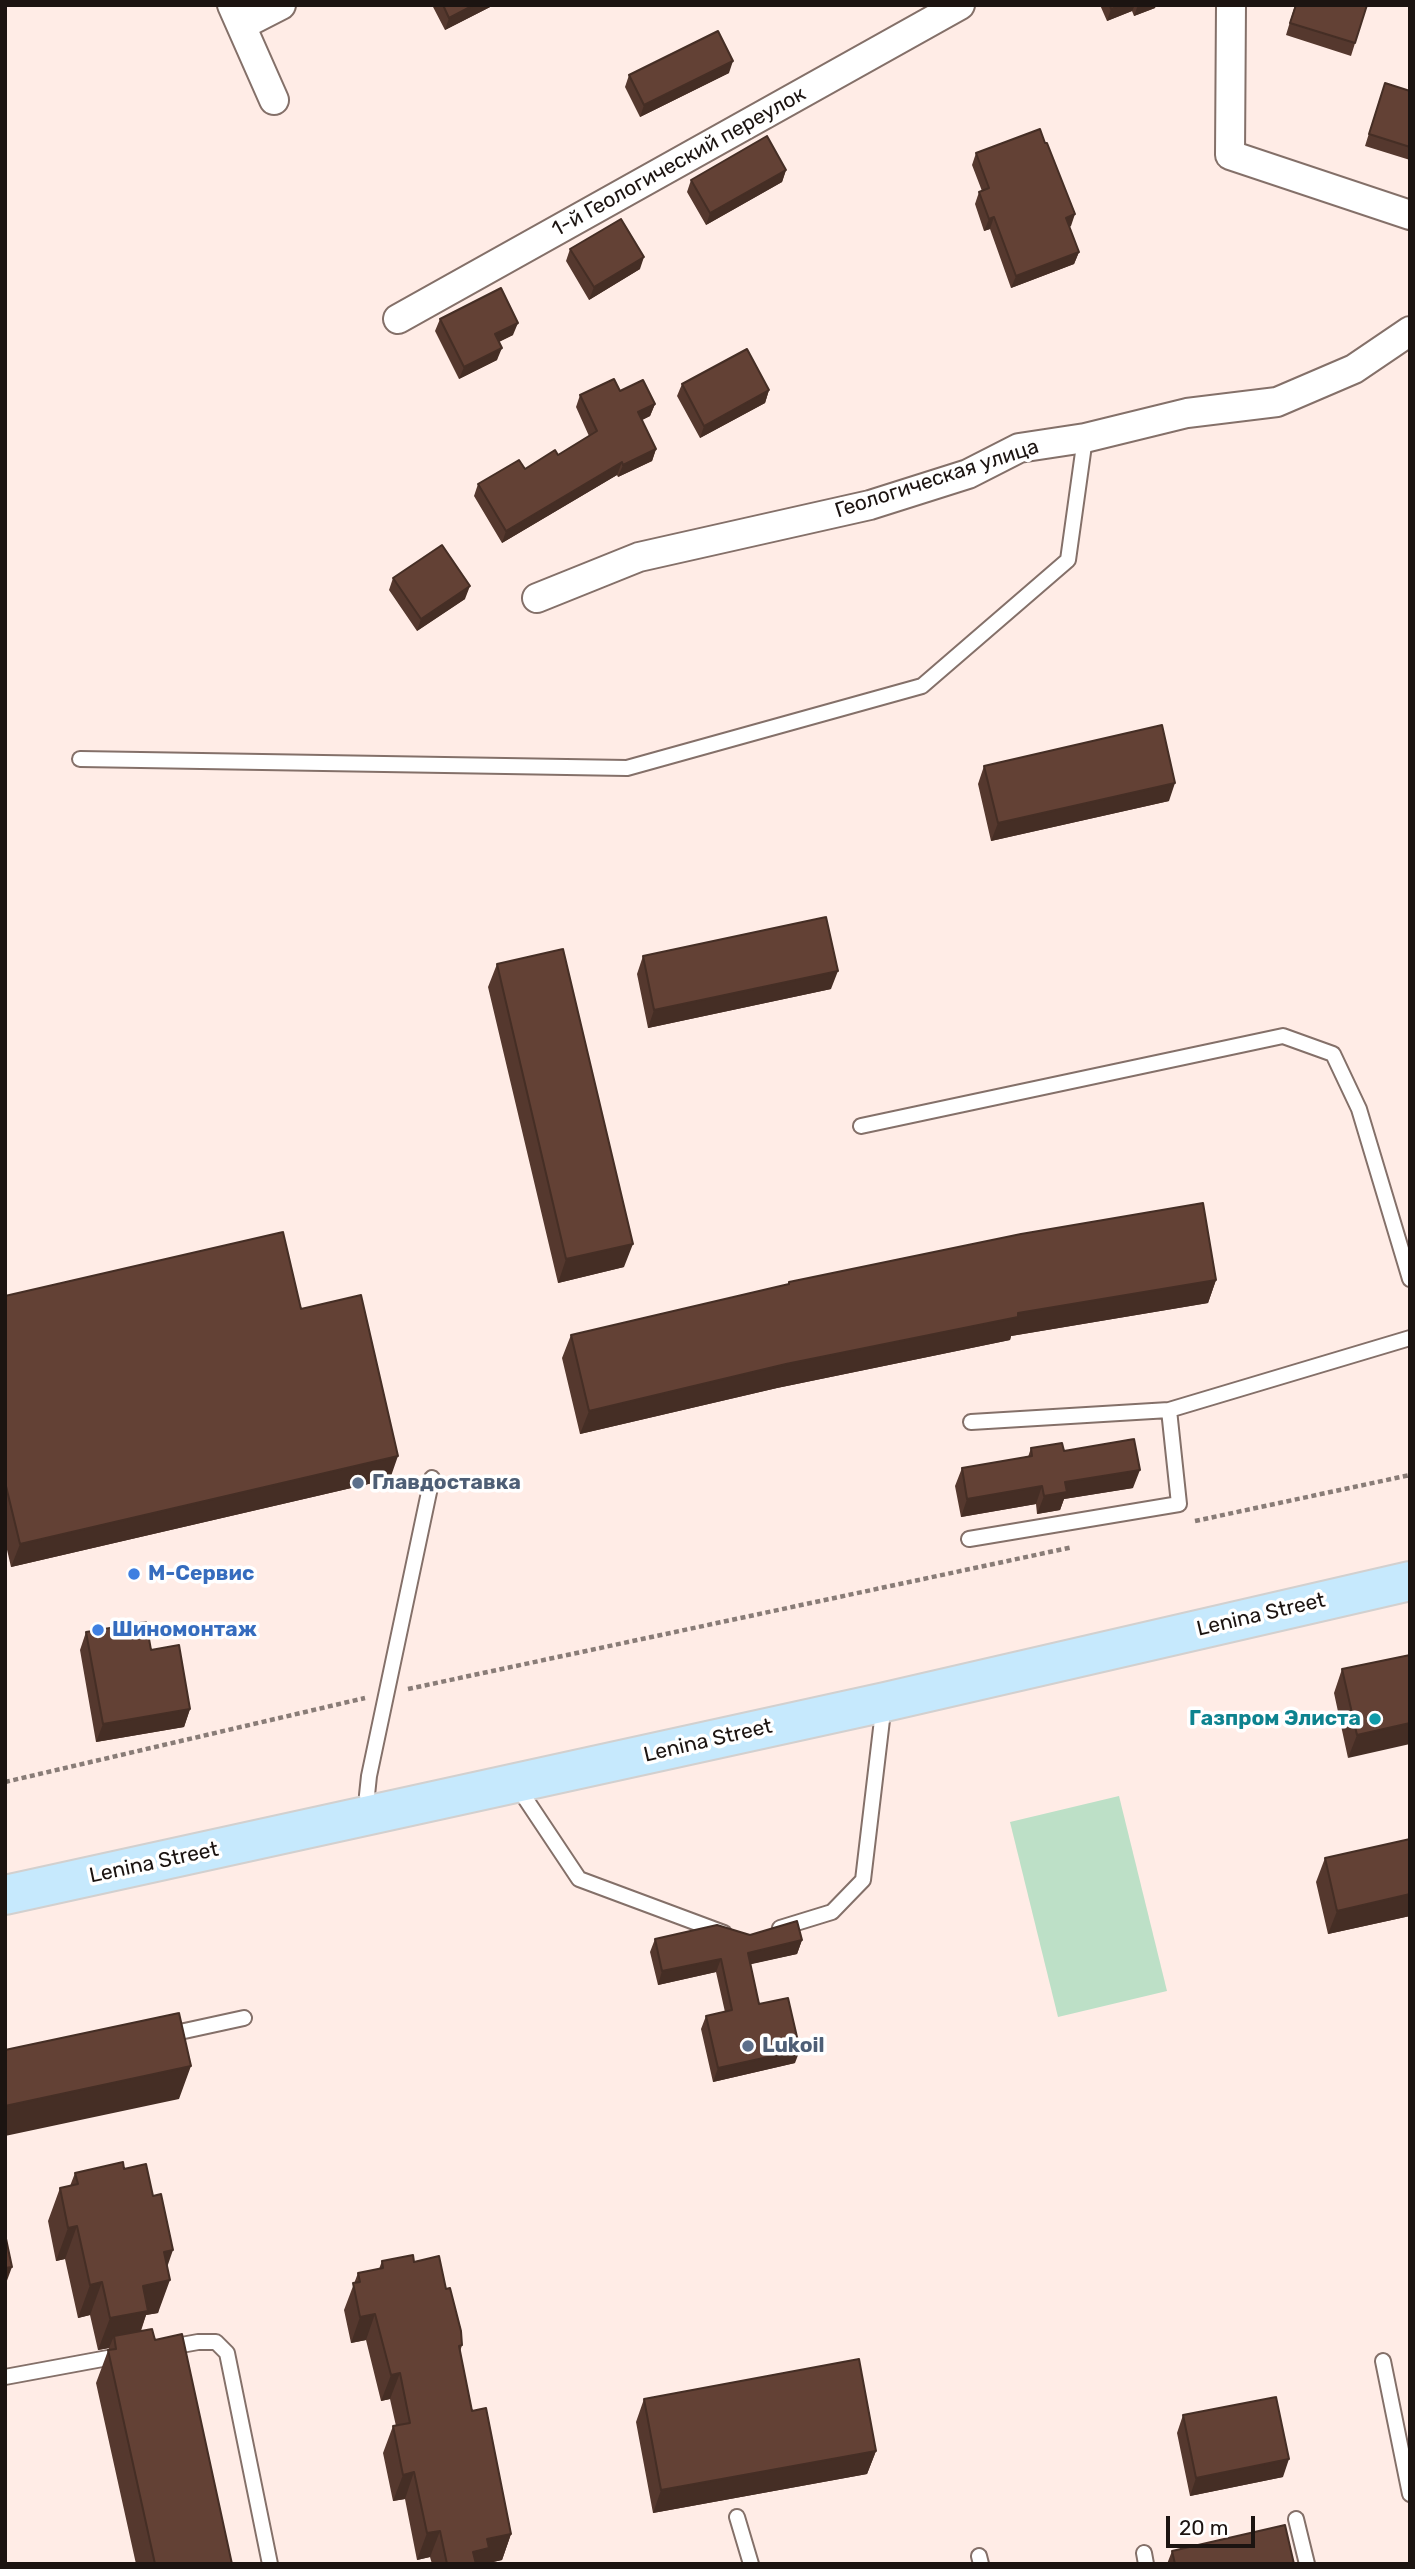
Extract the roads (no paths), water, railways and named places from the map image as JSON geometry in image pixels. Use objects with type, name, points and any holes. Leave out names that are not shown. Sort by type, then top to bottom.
[{"type":"main road","name":"Lenina Street","points":[[5,1895],[885,1702],[1410,1581]]},
{"type":"street","points":[[274,100],[237,15],[281,5]]},
{"type":"street","name":"1-й Геологический переулок","points":[[398,319],[960,5]]},
{"type":"street","points":[[1231,7],[1230,155],[1410,215]]},
{"type":"street","name":"Геологическая улица","points":[[537,598],[639,557],[870,505],[968,474],[1019,448],[1085,438],[1187,413],[1278,402],[1354,369],[1410,331]]},
{"type":"lane","points":[[79,760],[627,768],[922,686],[1068,560],[1085,438]]},
{"type":"lane","points":[[861,1126],[1283,1036],[1333,1054],[1359,1109],[1410,1279]]},
{"type":"lane","points":[[971,1422],[1169,1410],[1410,1338]]},
{"type":"lane","points":[[969,1539],[1179,1504],[1169,1410]]},
{"type":"lane","points":[[372,1816],[367,1795],[432,1478]]},
{"type":"lane","points":[[766,1932],[832,1912],[863,1880],[885,1702]]},
{"type":"lane","points":[[516,1784],[579,1879],[742,1939]]},
{"type":"lane","points":[[151,2038],[244,2018]]},
{"type":"lane","points":[[5,2377],[149,2350],[198,2342],[216,2342],[227,2353],[270,2564]]},
{"type":"lane","points":[[1383,2361],[1410,2494]]},
{"type":"lane","points":[[737,2517],[751,2564]]},
{"type":"lane","points":[[1296,2519],[1307,2564]]},
{"type":"place","name":"Главдоставка","points":[[358,1483]]},
{"type":"place","name":"М-Сервис","points":[[134,1574]]},
{"type":"place","name":"Шиномонтаж","points":[[98,1630]]},
{"type":"place","name":"Газпром Элиста","points":[[1375,1719]]},
{"type":"place","name":"Lukoil","points":[[748,2046]]}]
